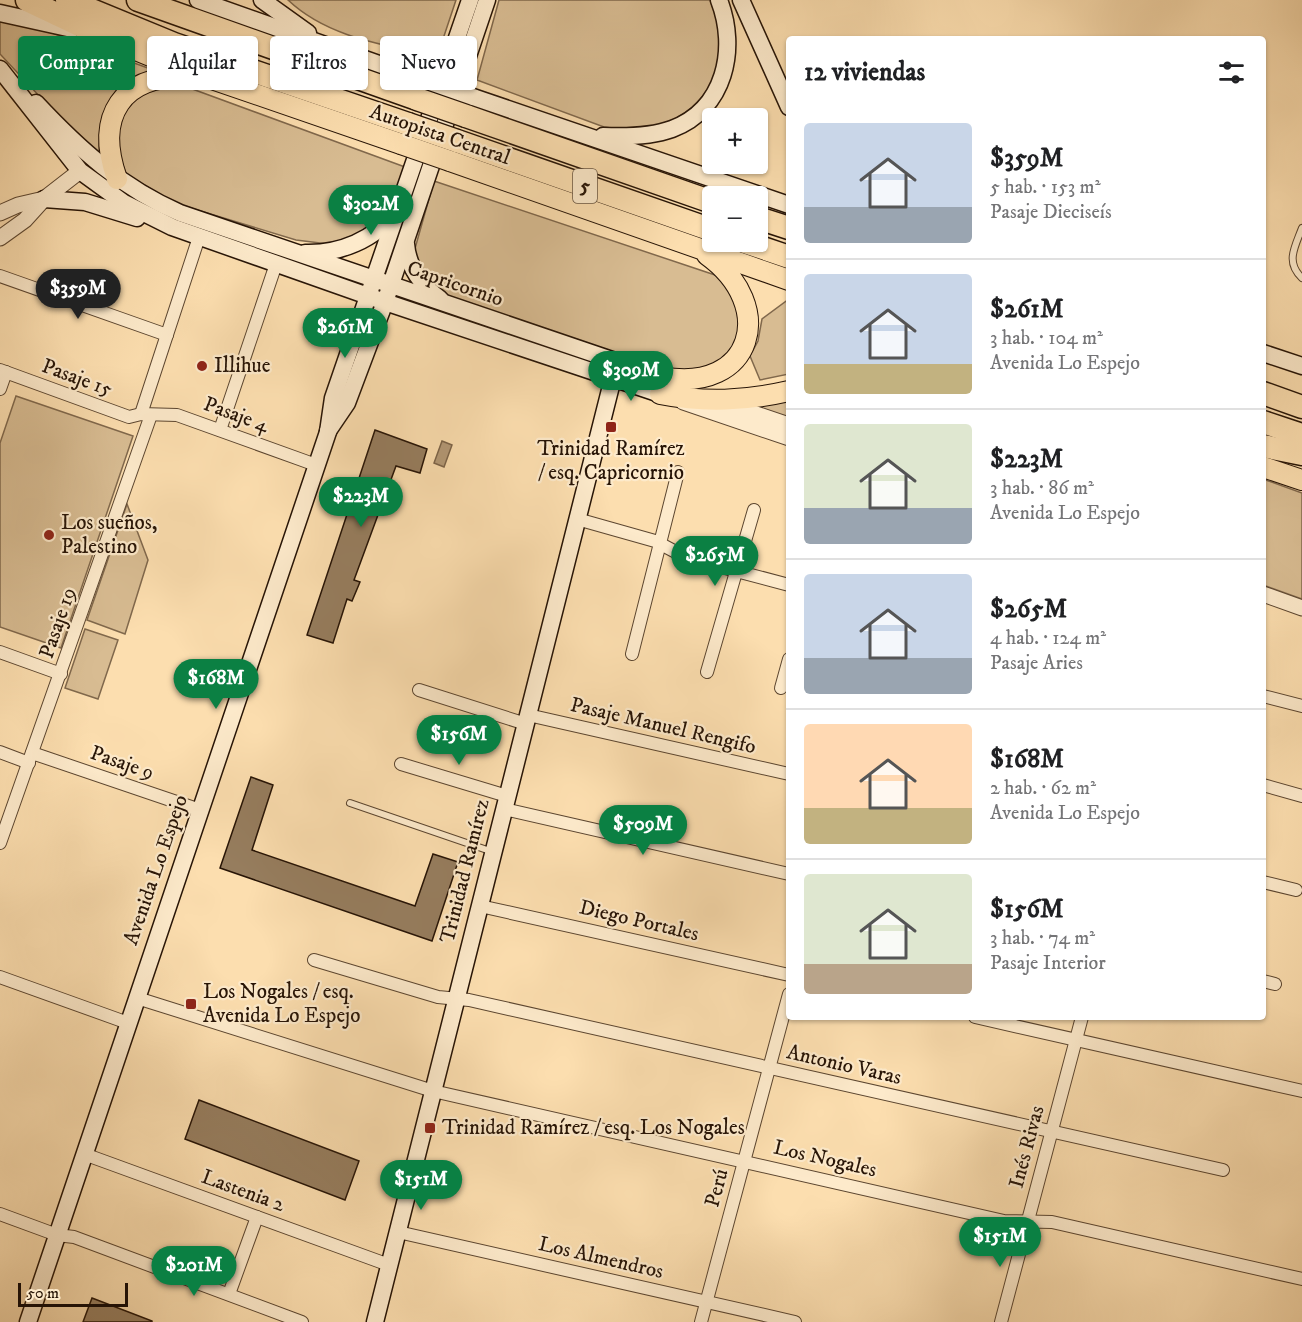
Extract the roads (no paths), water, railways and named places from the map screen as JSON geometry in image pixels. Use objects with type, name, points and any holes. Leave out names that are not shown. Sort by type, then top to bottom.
[{"type":"highway","points":[[27,0],[103,36]]},
{"type":"highway","name":"Autopista Central","points":[[67,0],[404,134],[702,227]]},
{"type":"highway","name":"Autopista Central","points":[[138,0],[380,77]]},
{"type":"highway","name":"Autopista Central","points":[[420,90],[702,198]]},
{"type":"highway","points":[[768,221],[786,227]]},
{"type":"highway","points":[[768,250],[786,256]]},
{"type":"highway","points":[[1266,393],[1302,399]]},
{"type":"highway","points":[[1266,393],[1302,406]]},
{"type":"highway","points":[[1266,423],[1302,435]]},
{"type":"highway","points":[[1266,447],[1302,454]]},
{"type":"main road","points":[[198,0],[298,36]]},
{"type":"main road","points":[[262,0],[314,36]]},
{"type":"main road","name":"Avenida Lo Espejo","points":[[328,432],[331,405],[470,0]]},
{"type":"main road","name":"Avenida Lo Espejo","points":[[28,1322],[316,465],[328,432],[347,403],[388,294],[487,0]]},
{"type":"main road","points":[[582,134],[626,136],[659,133],[681,125],[698,114],[716,92],[727,61],[727,24],[719,0]]},
{"type":"main road","points":[[741,0],[786,100]]},
{"type":"main road","points":[[0,14],[98,36]]},
{"type":"main road","name":"Capricornio","points":[[3,73],[33,99],[75,144],[117,179],[147,198],[180,213],[293,253],[370,288]]},
{"type":"main road","name":"Capricornio","points":[[3,73],[45,130],[80,171],[124,203],[172,227],[276,264],[388,294],[612,378],[661,385]]},
{"type":"main road","points":[[117,179],[109,151],[109,130],[115,110],[128,93],[147,81]]},
{"type":"main road","points":[[250,90],[404,134]]},
{"type":"main road","points":[[469,107],[582,134],[786,204]]},
{"type":"main road","points":[[75,144],[80,171],[97,172],[117,179]]},
{"type":"main road","points":[[454,151],[692,246],[786,279]]},
{"type":"main road","points":[[44,199],[85,202],[172,227]]},
{"type":"main road","points":[[293,253],[326,252],[358,242],[382,226],[401,204]]},
{"type":"main road","points":[[406,243],[409,260],[425,287],[448,305]]},
{"type":"main road","points":[[661,385],[716,374],[737,355],[747,336],[749,314],[739,286],[715,260],[692,246]]},
{"type":"main road","name":"Capricornio","points":[[388,294],[448,305],[614,361],[661,385]]},
{"type":"main road","points":[[1266,354],[1302,366]]},
{"type":"main road","name":"Trinidad Ramírez","points":[[375,1322],[577,519],[612,378],[614,361]]},
{"type":"main road","points":[[661,385],[690,400],[720,401],[786,391]]},
{"type":"main road","points":[[1266,468],[1302,480]]},
{"type":"street","points":[[0,238],[25,220],[44,199],[80,171]]},
{"type":"street","points":[[0,213],[18,205],[44,199]]},
{"type":"street","name":"Pasaje 19","points":[[0,843],[5,816],[30,758],[61,674],[146,415],[166,335],[199,237]]},
{"type":"street","points":[[220,430],[276,264]]},
{"type":"street","points":[[0,276],[166,335]]},
{"type":"street","points":[[0,388],[3,371]]},
{"type":"street","name":"Pasaje 15","points":[[3,371],[129,417],[146,415]]},
{"type":"street","name":"Capricornio","points":[[661,385],[786,437]]},
{"type":"street","points":[[720,401],[786,424]]},
{"type":"street","name":"Pasaje 4","points":[[146,415],[177,415],[316,465]]},
{"type":"street","points":[[632,654],[662,544],[678,472]]},
{"type":"street","points":[[706,672],[754,510]]},
{"type":"street","points":[[577,519],[662,544],[687,558],[786,584]]},
{"type":"street","points":[[1266,595],[1302,608]]},
{"type":"street","points":[[0,652],[61,674]]},
{"type":"street","points":[[781,688],[786,670]]},
{"type":"street","name":"Pasaje Manuel Rengifo","points":[[419,690],[527,719],[786,773]]},
{"type":"street","points":[[1266,697],[1302,706]]},
{"type":"street","name":"Pasaje 9","points":[[0,752],[30,758],[200,810]]},
{"type":"street","points":[[401,764],[506,803],[786,873]]},
{"type":"street","points":[[1266,786],[1302,796]]},
{"type":"street","points":[[1266,883],[1296,890]]},
{"type":"street","name":"Diego Portales","points":[[480,906],[786,974]]},
{"type":"street","name":"Antonio Varas","points":[[314,960],[438,997],[456,999],[1223,1170]]},
{"type":"street","points":[[0,977],[128,1023]]},
{"type":"street","name":"Los Nogales","points":[[137,998],[433,1091],[1005,1221],[1052,1222],[1302,1279]]},
{"type":"street","name":"Perú","points":[[702,1322],[786,1005]]},
{"type":"street","points":[[988,1020],[1302,1091]]},
{"type":"street","name":"Inés Rivas","points":[[1001,1322],[1081,1020]]},
{"type":"street","name":"Lastenia 2","points":[[84,1154],[389,1265]]},
{"type":"street","points":[[0,1214],[57,1235],[74,1237],[302,1322]]},
{"type":"street","points":[[229,1294],[257,1217]]},
{"type":"street","name":"Los Almendros","points":[[398,1232],[795,1322]]},
{"type":"lane","points":[[1302,228],[1291,257],[1294,270],[1302,278]]},
{"type":"lane","points":[[350,803],[493,852]]},
{"type":"place","name":"Illihue","points":[[202,366]]},
{"type":"place","name":"Trinidad Ramírez / esq. Capricornio","points":[[611,427]]},
{"type":"place","name":"Los sueños, Palestino","points":[[49,535]]},
{"type":"place","name":"Los Nogales / esq. Avenida Lo Espejo","points":[[191,1004]]},
{"type":"place","name":"Trinidad Ramírez / esq. Los Nogales","points":[[430,1128]]}]
